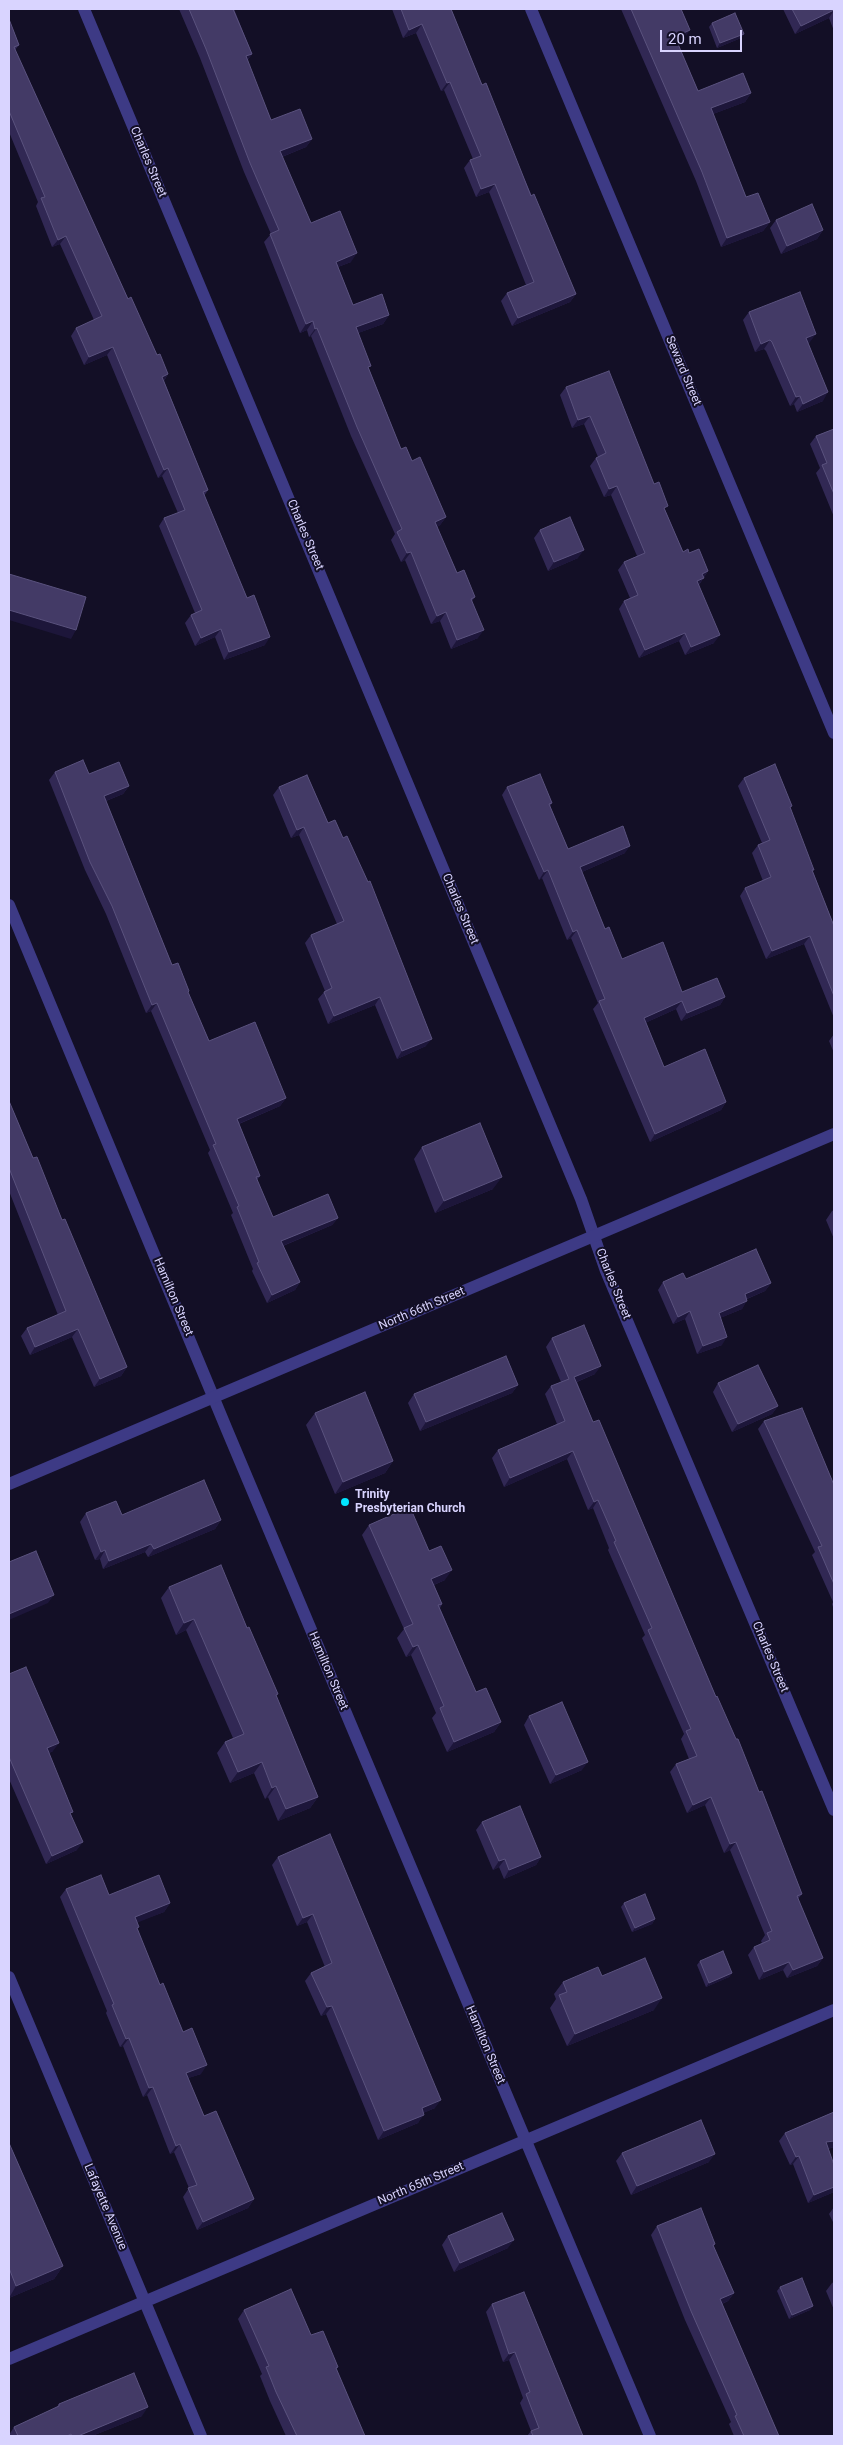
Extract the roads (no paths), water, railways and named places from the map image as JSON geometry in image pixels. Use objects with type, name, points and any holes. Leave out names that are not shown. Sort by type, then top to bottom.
[{"type":"street","name":"Charles Street","points":[[84,9],[577,1190],[606,1271],[834,1810]]},
{"type":"street","name":"Seward Street","points":[[531,9],[834,733]]},
{"type":"street","name":"Hamilton Street","points":[[9,905],[650,2436]]},
{"type":"street","name":"North 66th Street","points":[[9,1484],[834,1134]]},
{"type":"street","name":"Lafayette Avenue","points":[[9,1977],[201,2436]]},
{"type":"street","name":"North 65th Street","points":[[9,2359],[834,2010]]},
{"type":"place","name":"Trinity Presbyterian Church","points":[[345,1502]]}]
